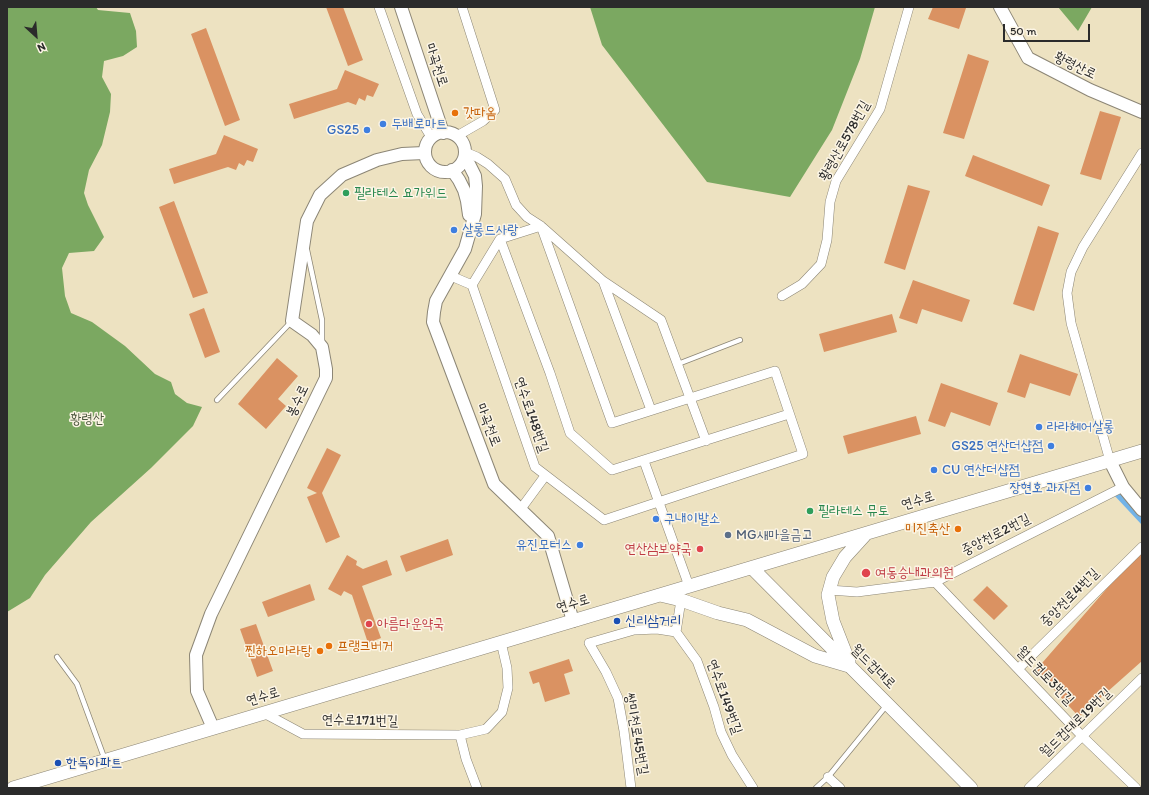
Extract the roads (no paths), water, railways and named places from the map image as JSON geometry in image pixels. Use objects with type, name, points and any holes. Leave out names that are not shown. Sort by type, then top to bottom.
[{"type":"main road","name":"연수로","points":[[13,788],[1142,451]]},
{"type":"main road","points":[[851,667],[831,613],[828,595],[833,577],[845,557],[866,534]]},
{"type":"main road","name":"월드컵대로","points":[[752,568],[971,788]]},
{"type":"main road","points":[[660,595],[681,600],[718,613],[747,620],[815,656],[851,667]]},
{"type":"street","points":[[379,7],[418,114],[431,137]]},
{"type":"street","name":"마곡천로","points":[[401,7],[443,133]]},
{"type":"street","points":[[462,7],[495,110],[484,121],[457,136],[449,132],[431,137],[426,144],[424,153],[427,162],[434,169],[443,172],[452,170],[459,166],[464,156],[477,157],[488,164],[505,179],[516,205],[527,217],[541,226],[603,281],[661,320],[706,441]]},
{"type":"street","name":"황령산로578번길","points":[[782,296],[802,284],[821,264],[827,240],[830,202],[836,181],[880,109],[909,7]]},
{"type":"street","name":"황령산로","points":[[1000,7],[1028,58],[1090,90],[1142,112]]},
{"type":"street","name":"마곡천로","points":[[457,136],[463,143],[464,156],[475,176],[475,214],[465,249],[436,301],[433,322],[494,484],[548,536],[573,621]]},
{"type":"street","points":[[322,347],[312,335],[292,321],[307,221],[320,195],[342,175],[377,160],[402,154],[424,153]]},
{"type":"street","points":[[1142,153],[1083,247],[1071,272],[1067,293],[1071,323],[1110,461],[1123,487],[1142,510]]},
{"type":"street","name":"마곡천로","points":[[452,170],[464,190],[472,226]]},
{"type":"street","points":[[451,276],[472,285],[500,239],[541,226]]},
{"type":"street","name":"연수로148번길","points":[[472,285],[534,467],[604,520],[802,454],[775,371],[612,422],[541,226]]},
{"type":"street","points":[[500,239],[550,373],[570,433],[612,470],[789,414]]},
{"type":"street","points":[[603,281],[651,410]]},
{"type":"street","name":"봉수로","points":[[212,728],[197,691],[196,655],[211,614],[326,378],[322,347]]},
{"type":"street","points":[[644,461],[689,586]]},
{"type":"street","points":[[520,510],[545,476]]},
{"type":"street","name":"중앙천로2번길","points":[[829,590],[857,592],[935,582],[1123,487]]},
{"type":"street","name":"중앙천로4번길","points":[[1019,668],[1142,547]]},
{"type":"street","name":"월드컵로3번길","points":[[935,582],[1019,668],[1082,736],[1136,788]]},
{"type":"street","points":[[676,632],[681,600]]},
{"type":"street","name":"쌍미천로45번길","points":[[631,788],[624,731],[618,698],[606,672],[589,643],[634,630],[657,629],[676,632]]},
{"type":"street","name":"연수로149번길","points":[[676,632],[697,661],[714,707],[721,732],[732,755],[753,788]]},
{"type":"street","name":"연수로171번길","points":[[264,713],[303,734],[460,736],[486,729],[502,712],[508,688],[507,668],[502,642]]},
{"type":"street","name":"월드컵대로19번길","points":[[1029,788],[1142,678]]},
{"type":"street","points":[[460,736],[466,759],[477,788]]},
{"type":"street","points":[[828,777],[840,788]]},
{"type":"lane","points":[[304,241],[322,320],[322,347]]},
{"type":"lane","points":[[217,400],[292,321]]},
{"type":"lane","points":[[678,364],[740,340]]},
{"type":"lane","points":[[57,657],[77,684],[106,760]]},
{"type":"lane","points":[[816,788],[828,777],[888,704]]},
{"type":"water","points":[[1124,483],[1142,505],[1142,525],[1113,494]]},
{"type":"place","name":"갓따옴","points":[[455,113]]},
{"type":"place","name":"두배로마트","points":[[383,124]]},
{"type":"place","name":"GS25","points":[[367,130]]},
{"type":"place","name":"필라테스 요가위드","points":[[346,193]]},
{"type":"place","name":"살롱드사랑","points":[[454,230]]},
{"type":"place","name":"라라헤어살롱","points":[[1039,427]]},
{"type":"place","name":"GS25 연산더샵점","points":[[1051,446]]},
{"type":"place","name":"CU 연산더샵점","points":[[934,470]]},
{"type":"place","name":"장현호 과자점","points":[[1088,488]]},
{"type":"place","name":"필라테스 뮤토","points":[[810,511]]},
{"type":"place","name":"구내이발소","points":[[656,519]]},
{"type":"place","name":"미진축산","points":[[958,529]]},
{"type":"place","name":"MG새마을금고","points":[[728,535]]},
{"type":"place","name":"유진모터스","points":[[580,545]]},
{"type":"place","name":"연산삼보약국","points":[[700,549]]},
{"type":"place","name":"여동승내과의원","points":[[866,573]]},
{"type":"place","name":"신리삼거리","points":[[617,621]]},
{"type":"place","name":"아름다운약국","points":[[369,624]]},
{"type":"place","name":"프랭크버거","points":[[329,646]]},
{"type":"place","name":"찐하오마라탕","points":[[320,651]]},
{"type":"place","name":"한독아파트","points":[[58,763]]},
{"type":"park label","name":"황령산","points":[[87,419]]}]
